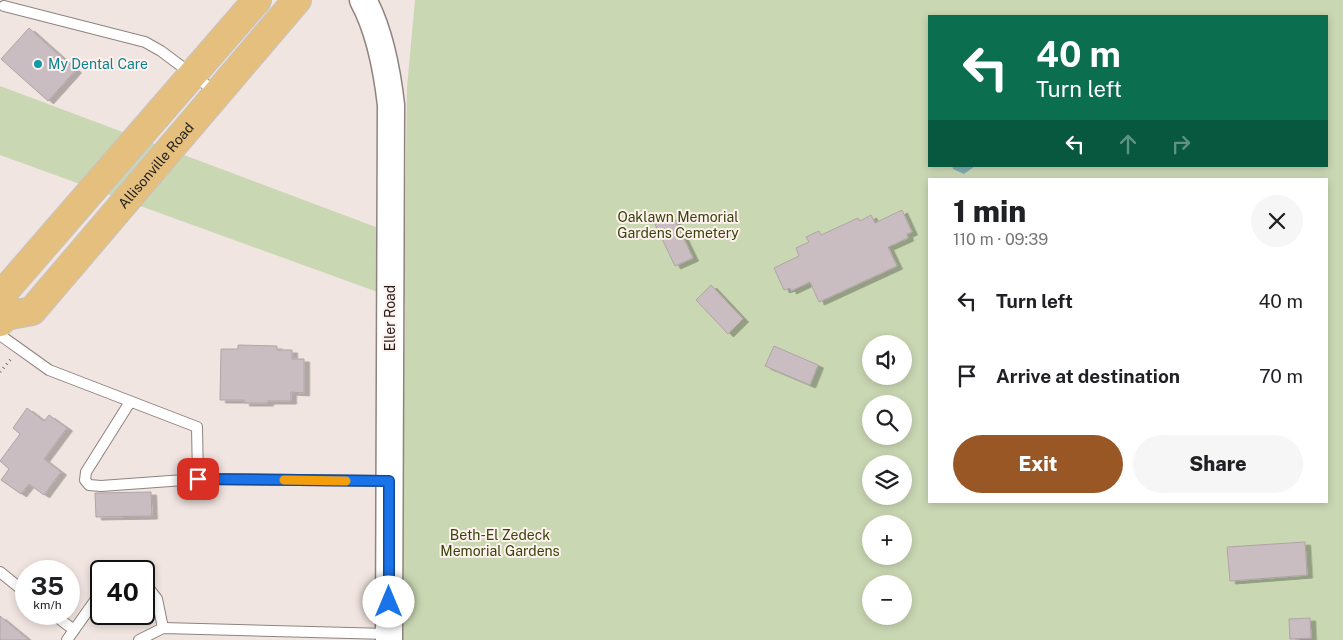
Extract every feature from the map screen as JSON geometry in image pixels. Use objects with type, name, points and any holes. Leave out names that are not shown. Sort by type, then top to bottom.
[{"type":"main road","points":[[1,320],[3,293],[257,0]]},
{"type":"main road","name":"Allisonville Road","points":[[1,320],[32,311],[297,0]]},
{"type":"street","name":"Eller Road","points":[[363,0],[377,33],[391,105],[389,637]]},
{"type":"lane","points":[[4,6],[145,42],[161,51],[218,94]]},
{"type":"lane","points":[[1,320],[49,370],[197,428],[198,479]]},
{"type":"lane","points":[[130,402],[86,472],[85,480],[89,485],[101,486],[198,479],[389,481]]},
{"type":"lane","points":[[0,572],[15,584]]},
{"type":"lane","points":[[155,596],[162,628]]},
{"type":"lane","points":[[67,640],[90,607]]},
{"type":"lane","points":[[67,625],[74,630]]},
{"type":"lane","points":[[139,640],[162,628],[389,637]]},
{"type":"green space","name":"Oaklawn Memorial Gardens Cemetery","points":[[415,0],[1343,0],[1343,640],[401,640],[405,302],[0,155],[0,86],[405,238],[407,87]]},
{"type":"water","points":[[952,167],[974,167],[964,174]]},
{"type":"building","name":"My Dental Care","points":[[29,28],[76,70],[48,101],[1,59]]},
{"type":"building","points":[[902,210],[912,232],[907,234],[908,238],[888,247],[897,266],[819,302],[810,282],[791,291],[790,288],[784,290],[774,268],[799,256],[796,248],[809,242],[806,237],[819,231],[821,235],[858,218],[860,221],[871,215],[875,223]]},
{"type":"building","points":[[673,216],[693,258],[675,266],[655,224]]},
{"type":"building","points":[[711,285],[743,319],[728,334],[696,300]]},
{"type":"building","points":[[238,345],[277,346],[277,350],[292,350],[292,359],[304,359],[304,393],[291,392],[291,401],[268,401],[268,403],[220,400],[221,349],[238,349]]},
{"type":"building","points":[[774,346],[818,365],[810,385],[765,366]]},
{"type":"building","points":[[27,408],[44,421],[49,415],[67,428],[44,459],[61,472],[44,495],[29,484],[21,494],[1,480],[9,469],[0,461],[20,434],[13,428]]},
{"type":"building","points":[[151,492],[152,516],[96,517],[95,493]]},
{"type":"building","points":[[1305,542],[1307,575],[1230,581],[1227,547]]},
{"type":"building","points":[[0,616],[29,640],[0,640]]},
{"type":"building","points":[[1310,618],[1311,638],[1290,639],[1289,619]]},
{"type":"slow traffic","points":[[284,480],[346,481]]},
{"type":"place","name":"My Dental Care","points":[[38,64]]},
{"type":"route","points":[[198,479],[389,481],[389,602]]},
{"type":"park label","name":"Beth-El Zedeck Memorial Gardens","points":[[500,544]]}]
